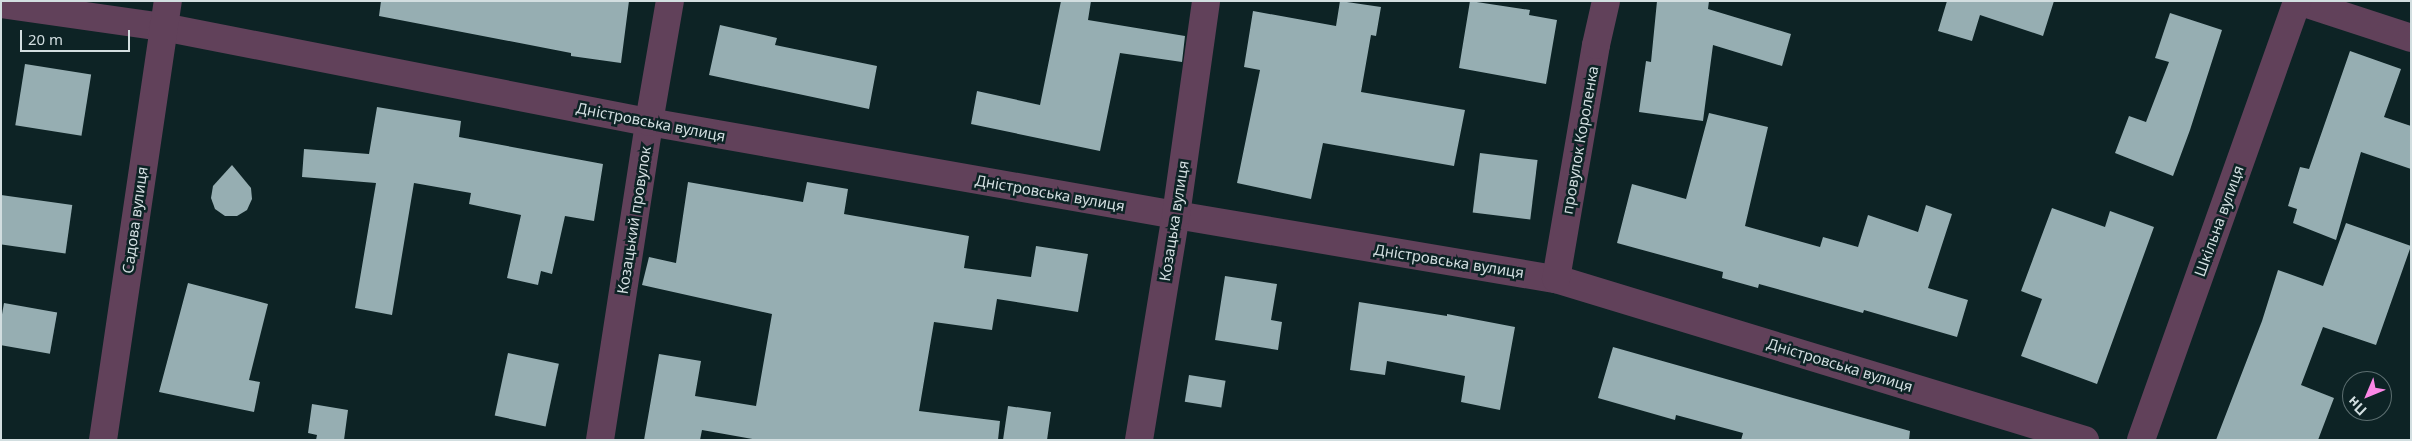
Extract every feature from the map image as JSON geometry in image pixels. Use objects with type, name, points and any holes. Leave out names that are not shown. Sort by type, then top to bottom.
[{"type":"street","name":"Козацький провулок","points":[[600,440],[649,122],[670,1]]},
{"type":"street","name":"Козацька вулиця","points":[[1139,440],[1176,215],[1206,1]]},
{"type":"street","name":"провулок Короленка","points":[[1556,278],[1594,55],[1606,1]]},
{"type":"street","points":[[2298,1],[2411,38]]},
{"type":"street","name":"Шкільна вулиця","points":[[2141,440],[2298,1]]},
{"type":"street","name":"Дністровська вулиця","points":[[1,4],[166,14],[649,122],[1176,215],[1556,278],[2085,440]]},
{"type":"street","name":"Садова вулиця","points":[[103,440],[166,14]]},
{"type":"building","points":[[381,1],[629,1],[621,63],[571,56],[571,53],[379,16]]},
{"type":"building","points":[[1061,1],[1091,1],[1088,20],[1185,36],[1182,62],[1120,53],[1100,151],[971,124],[977,91],[1040,105]]},
{"type":"building","points":[[1340,1],[1381,7],[1376,36],[1371,35],[1361,92],[1465,110],[1454,166],[1323,143],[1311,199],[1237,183],[1260,70],[1244,67],[1253,11],[1336,26]]},
{"type":"building","points":[[1470,1],[1530,10],[1529,15],[1557,20],[1546,84],[1459,68]]},
{"type":"building","points":[[1657,1],[1709,1],[1708,9],[1791,34],[1782,66],[1713,45],[1703,121],[1639,112],[1646,61],[1651,62]]},
{"type":"building","points":[[1947,1],[2054,1],[2043,36],[1980,15],[1972,41],[1938,31]]},
{"type":"building","points":[[2170,13],[2222,30],[2173,176],[2115,153],[2129,116],[2146,122],[2169,62],[2155,58]]},
{"type":"building","points":[[720,25],[777,38],[775,45],[877,66],[869,109],[709,75]]},
{"type":"building","points":[[2350,51],[2401,69],[2384,117],[2411,126],[2411,169],[2361,152],[2336,240],[2293,223],[2297,209],[2288,206],[2300,167],[2309,169]]},
{"type":"building","points":[[25,64],[91,74],[81,136],[15,125]]},
{"type":"building","points":[[377,107],[461,121],[459,137],[603,164],[594,221],[565,216],[552,274],[541,271],[538,285],[507,278],[521,215],[469,204],[471,193],[414,183],[392,315],[355,308],[376,183],[302,177],[304,149],[369,154]]},
{"type":"building","points":[[1709,113],[1768,127],[1745,226],[1820,247],[1823,237],[1858,247],[1868,215],[1918,232],[1926,205],[1952,214],[1928,288],[1968,300],[1957,337],[1864,310],[1863,313],[1759,284],[1758,288],[1722,278],[1723,272],[1617,243],[1632,184],[1686,199]]},
{"type":"building","points":[[1480,153],[1538,160],[1530,220],[1473,213]]},
{"type":"building","points":[[232,165],[251,188],[252,199],[247,210],[237,216],[225,216],[215,209],[211,198],[213,186]]},
{"type":"building","points":[[688,182],[803,202],[807,182],[848,189],[844,214],[969,236],[964,268],[1031,277],[1036,246],[1088,254],[1078,312],[997,299],[992,330],[934,322],[919,411],[1000,421],[998,440],[758,440],[702,430],[700,440],[644,440],[659,354],[701,361],[695,396],[756,406],[772,314],[642,285],[649,257],[676,263]]},
{"type":"building","points":[[1,195],[72,205],[65,254],[1,244]]},
{"type":"building","points":[[2052,208],[2105,227],[2110,211],[2154,227],[2097,384],[2021,356],[2042,299],[2021,291]]},
{"type":"building","points":[[2346,223],[2411,246],[2376,345],[2323,327],[2301,385],[2334,398],[2318,440],[2216,440],[2262,321],[2278,270],[2323,286]]},
{"type":"building","points":[[1225,276],[1277,284],[1271,320],[1282,322],[1278,350],[1215,340]]},
{"type":"building","points":[[188,283],[268,304],[249,380],[260,382],[254,412],[159,392]]},
{"type":"building","points":[[1359,302],[1447,316],[1447,314],[1515,327],[1500,410],[1461,402],[1465,376],[1387,361],[1385,375],[1350,370]]},
{"type":"building","points":[[4,303],[57,312],[50,354],[1,345],[1,320]]},
{"type":"building","points":[[1613,347],[1910,431],[1909,440],[1741,440],[1743,433],[1676,415],[1675,420],[1598,398]]},
{"type":"building","points":[[508,353],[559,364],[546,426],[495,416]]},
{"type":"building","points":[[1189,375],[1226,381],[1221,407],[1185,402]]},
{"type":"building","points":[[312,404],[348,410],[344,440],[316,440],[317,435],[308,433]]},
{"type":"building","points":[[1008,406],[1051,412],[1047,440],[1003,440]]}]
